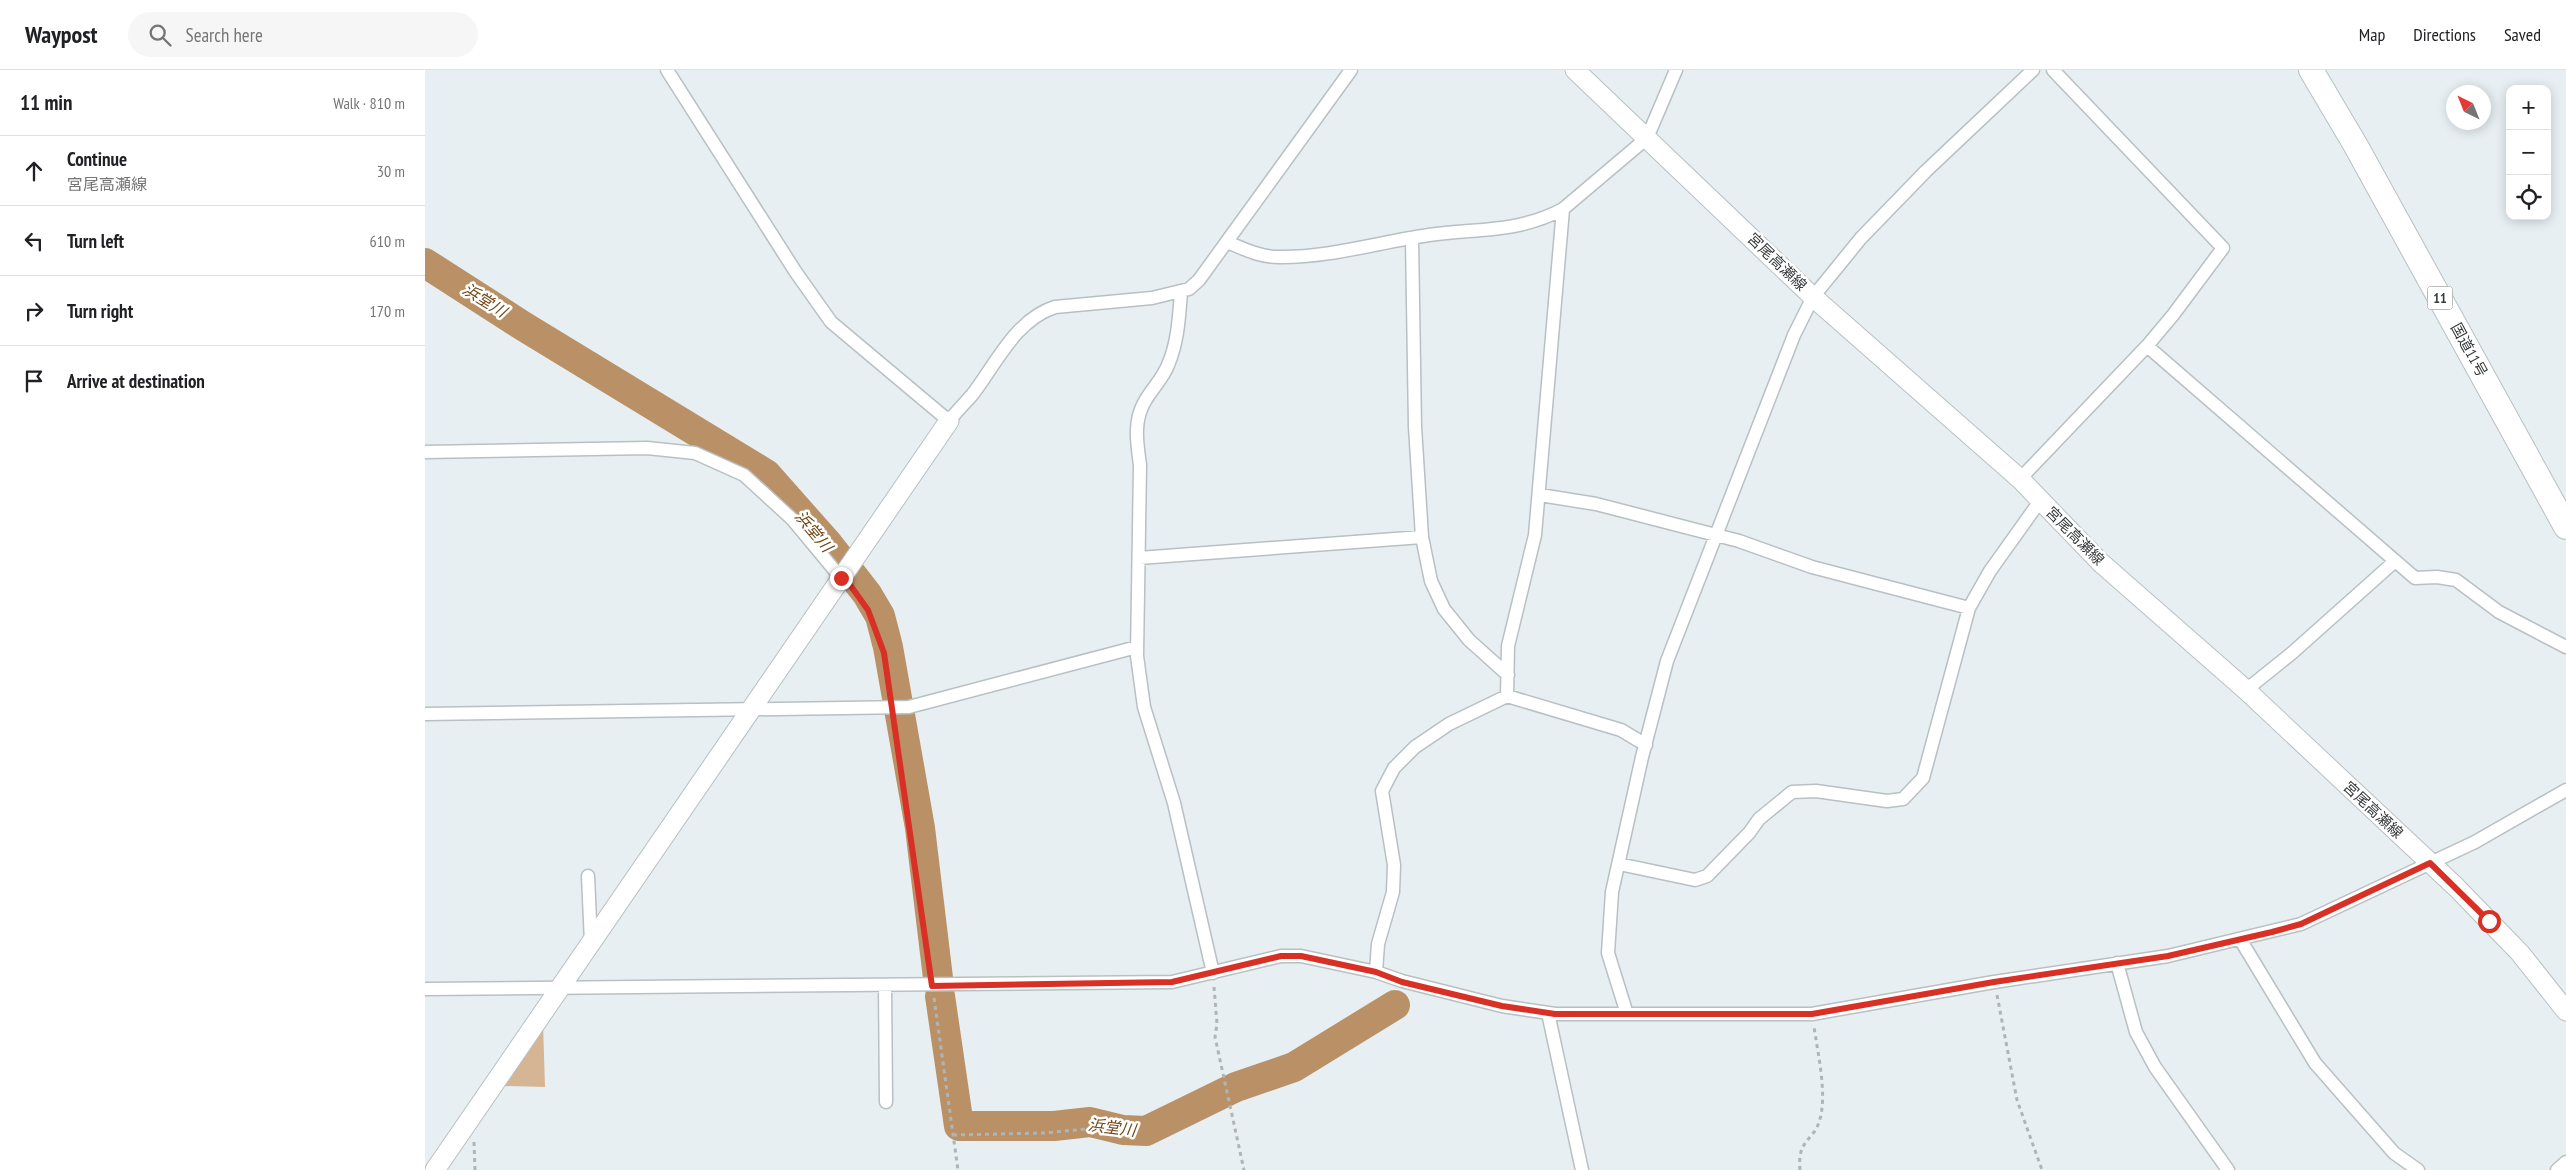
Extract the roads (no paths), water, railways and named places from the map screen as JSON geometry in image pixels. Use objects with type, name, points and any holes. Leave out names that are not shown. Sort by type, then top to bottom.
[{"type":"highway","name":"国道11号","points":[[2311,70],[2357,146],[2566,527]]},
{"type":"main road","name":"宮尾高瀬線","points":[[1575,70],[1813,297],[2020,479],[2100,562],[2246,690],[2430,863],[2520,953],[2566,1011]]},
{"type":"main road","points":[[435,1170],[949,420]]},
{"type":"street","points":[[667,70],[795,271],[831,322],[949,420],[972,394],[1023,327],[1044,310],[1055,306],[1152,298],[1189,289],[1199,280],[1351,70]]},
{"type":"street","points":[[1227,242],[1249,252],[1277,257],[1301,256],[1428,235],[1516,227],[1563,209],[1647,138],[1676,70]]},
{"type":"street","points":[[1627,1014],[1608,953],[1612,892],[1646,745],[1667,661],[1793,335],[1813,297],[1861,238],[1926,171],[2033,70]]},
{"type":"street","points":[[2020,479],[2147,346],[2173,315],[2223,248],[2053,70]]},
{"type":"street","points":[[1507,696],[1508,646],[1535,535],[1540,495],[1563,209]]},
{"type":"street","points":[[1412,239],[1415,427],[1422,537],[1431,581],[1445,609],[1469,640],[1508,675]]},
{"type":"street","points":[[1181,292],[1175,347],[1168,367],[1144,402],[1137,419],[1140,465],[1137,647],[1144,707],[1174,803],[1213,974]]},
{"type":"street","points":[[2147,346],[2394,562],[2415,578],[2437,577],[2456,580],[2499,612],[2566,647]]},
{"type":"street","points":[[425,452],[647,448],[695,453],[745,475],[845,572]]},
{"type":"street","points":[[1540,495],[1596,504],[1739,541],[1812,567],[1969,608]]},
{"type":"street","points":[[1619,864],[1695,880],[1707,876],[1749,832],[1759,818],[1792,792],[1816,791],[1887,801],[1903,799],[1923,778],[1969,608],[1990,571],[2040,501]]},
{"type":"street","points":[[1139,558],[1422,537]]},
{"type":"street","points":[[2246,690],[2292,653],[2394,562]]},
{"type":"street","points":[[425,714],[909,707],[1137,647]]},
{"type":"street","points":[[1376,972],[1378,944],[1393,892],[1394,865],[1382,791],[1394,768],[1415,747],[1449,724],[1507,696],[1621,730],[1646,745]]},
{"type":"street","points":[[425,989],[932,986],[1172,982],[1213,974],[1281,956],[1301,956],[1376,972],[1402,982],[1502,1006],[1547,1013],[1812,1014],[1994,982],[2168,956],[2301,924],[2475,842],[2566,790]]},
{"type":"street","points":[[588,876],[591,943]]},
{"type":"street","points":[[2240,939],[2315,1062],[2395,1153],[2418,1170]]},
{"type":"street","points":[[2117,963],[2136,1032],[2155,1067],[2228,1170]]},
{"type":"street","points":[[885,986],[886,1102]]},
{"type":"street","points":[[1547,1013],[1582,1170]]},
{"type":"street","points":[[2557,1170],[2566,1162]]},
{"type":"waterway","name":"浜堂川","points":[[425,263],[523,326],[766,474],[828,544],[867,594],[880,616],[888,647],[920,828],[938,978]]},
{"type":"waterway","name":"浜堂川","points":[[940,996],[959,1126],[1054,1126],[1090,1122],[1123,1130],[1146,1131],[1236,1087],[1294,1067],[1395,1005]]}]
